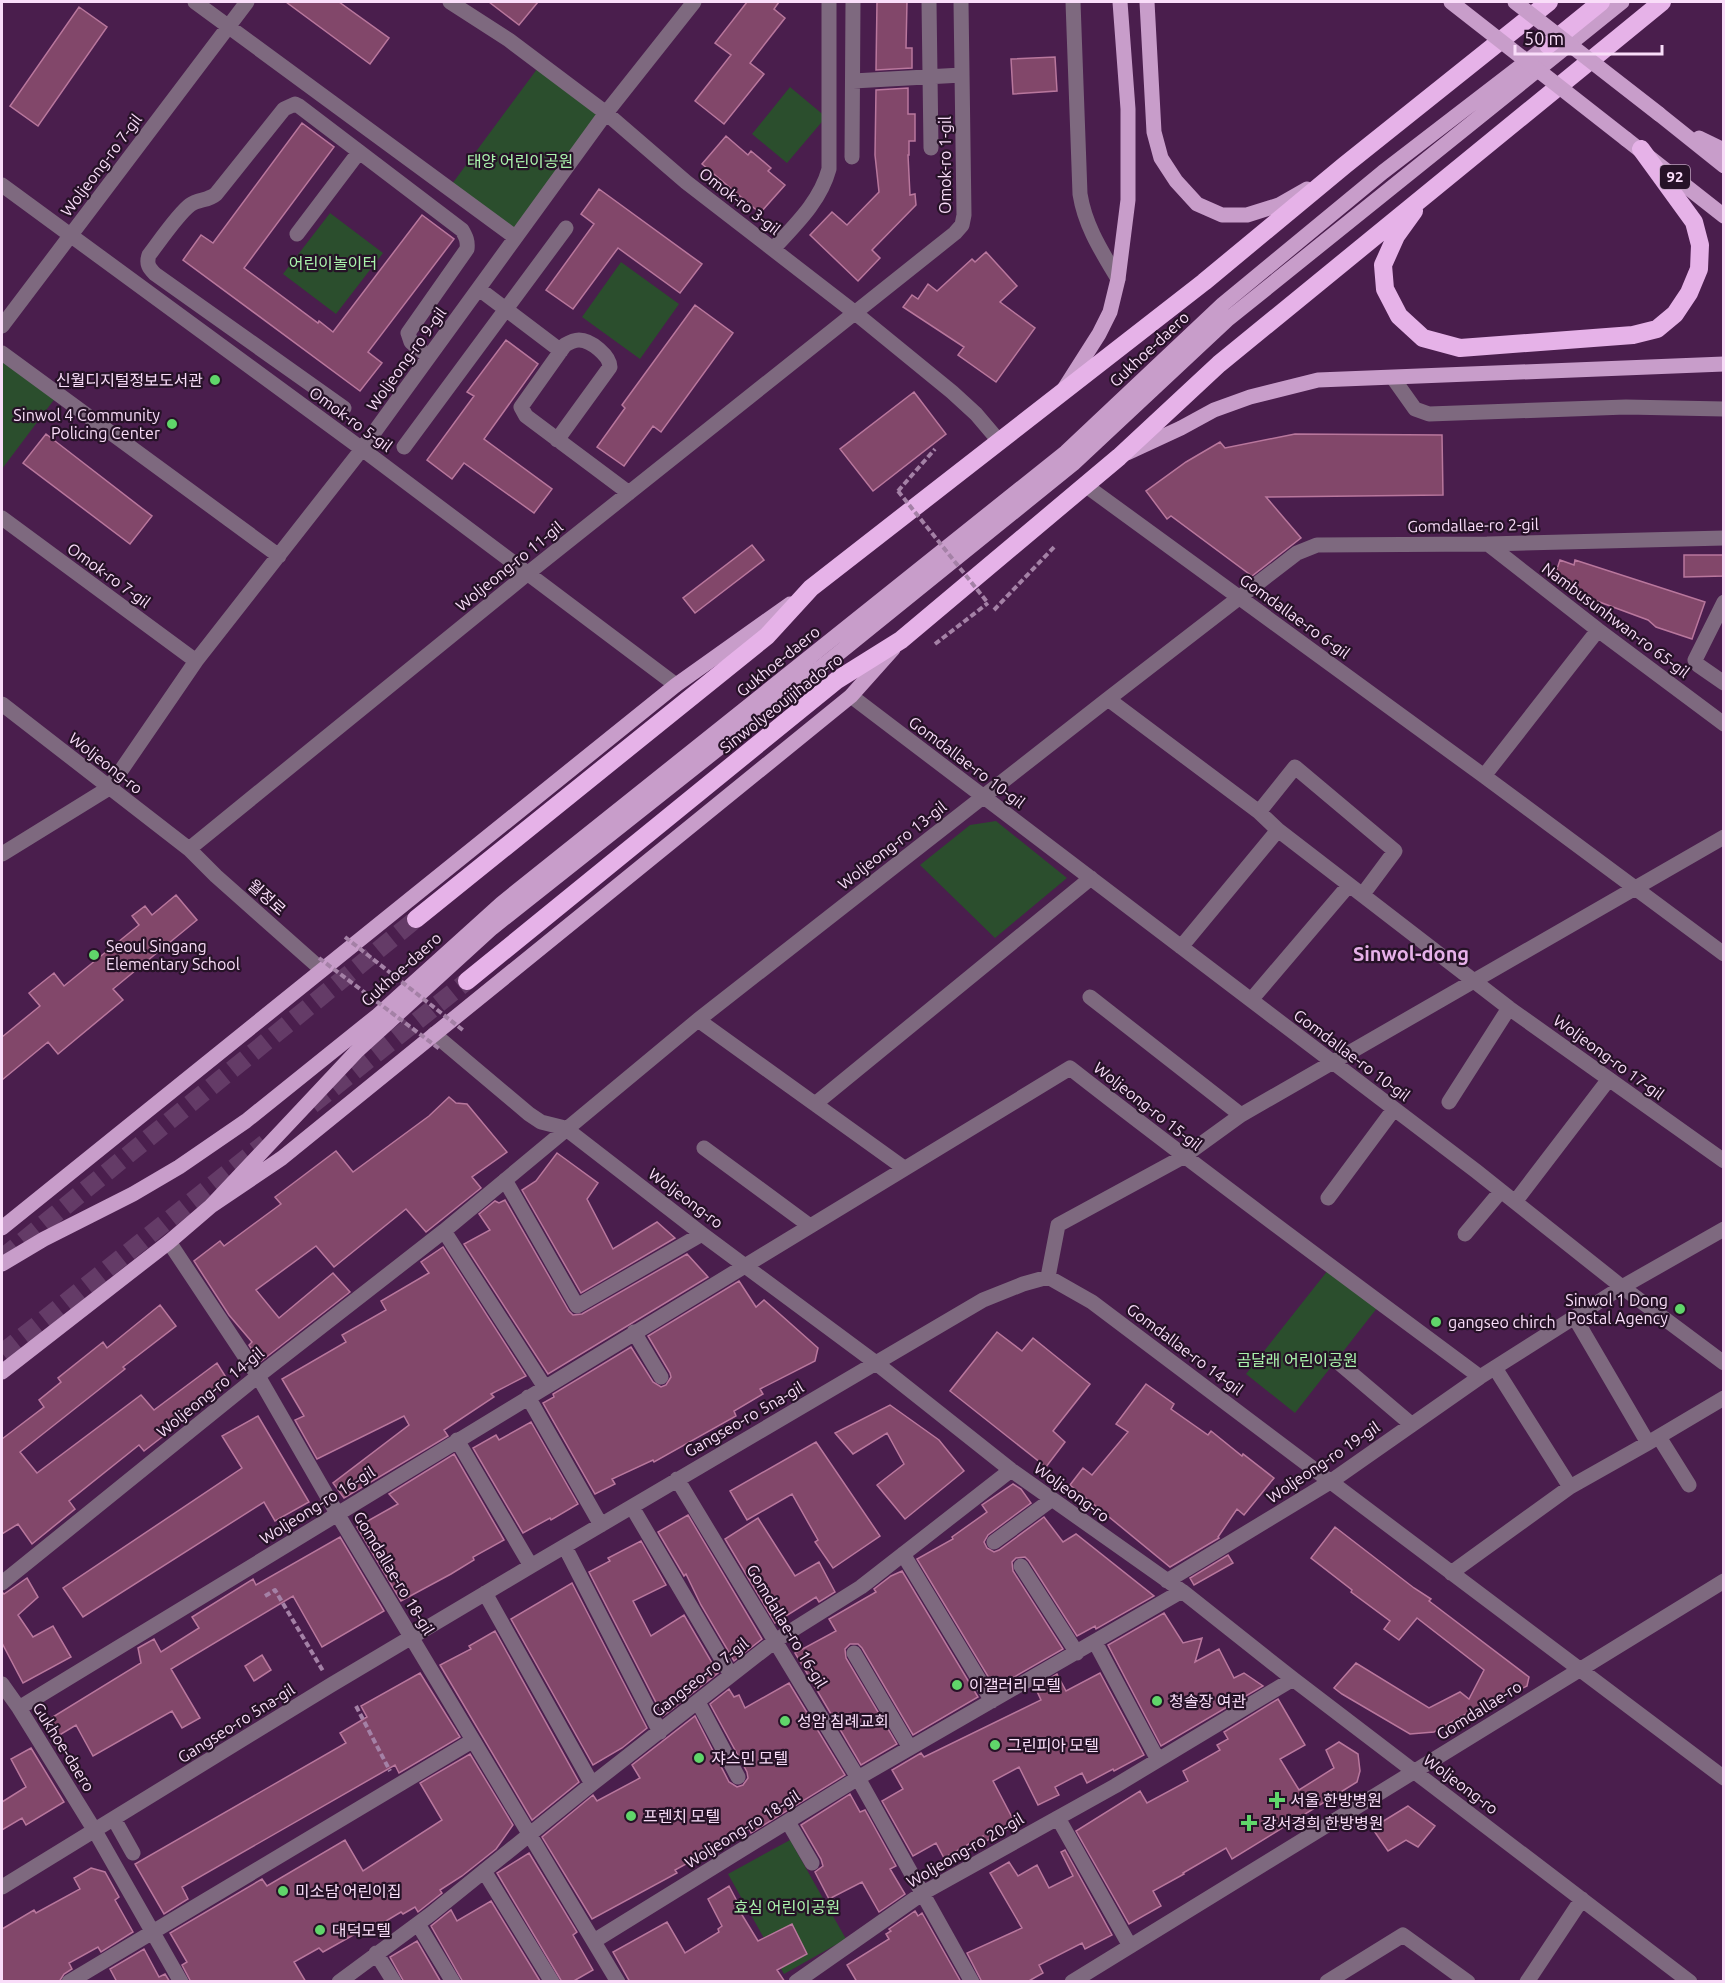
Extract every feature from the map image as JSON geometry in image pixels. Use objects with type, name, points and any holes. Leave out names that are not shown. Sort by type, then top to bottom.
[{"type":"highway","points":[[416,919],[767,636],[812,588],[1204,282],[1345,165],[1549,2]]},
{"type":"highway","points":[[1548,45],[1600,2]]},
{"type":"highway","name":"Sinwolyeouijihado-ro","points":[[467,981],[837,680],[901,640],[1119,457],[1219,364],[1662,2]]},
{"type":"highway","points":[[1426,194],[1396,236],[1383,265],[1385,289],[1399,316],[1423,338],[1460,348],[1633,335],[1657,329],[1675,314],[1689,293],[1699,269],[1700,245],[1694,222],[1634,144]]},
{"type":"main road","points":[[1061,394],[1099,334],[1110,312],[1118,279],[1128,200],[1128,110],[1120,2]]},
{"type":"main road","points":[[1147,2],[1154,132],[1161,158],[1176,181],[1197,204],[1222,215],[1247,215],[1279,205],[1345,165]]},
{"type":"main road","name":"92","points":[[1451,2],[1724,216]]},
{"type":"main road","name":"92","points":[[1515,2],[1724,166]]},
{"type":"main road","name":"Gukhoe-daero","points":[[211,1206],[356,1052],[492,928],[1064,471],[1227,320],[1622,2]]},
{"type":"main road","name":"Gukhoe-daero","points":[[2,1264],[44,1239],[133,1194],[179,1167],[246,1121],[378,1015],[502,903],[1066,452],[1223,304],[1383,172],[1548,45]]},
{"type":"main road","points":[[1665,118],[1724,150]]},
{"type":"main road","points":[[1119,457],[1214,410],[1250,397],[1318,380],[1724,364]]},
{"type":"main road","points":[[2,1228],[320,964],[676,685],[812,588]]},
{"type":"main road","points":[[2,1372],[169,1242],[211,1206],[282,1158],[851,696],[901,640]]},
{"type":"street","points":[[195,2],[515,237]]},
{"type":"street","name":"Woljeong-ro 7-gil","points":[[2,326],[247,2]]},
{"type":"street","name":"Omok-ro 3-gil","points":[[450,2],[509,40],[606,113],[686,182],[854,312],[952,392],[976,414],[999,441]]},
{"type":"street","name":"Woljeong-ro 9-gil","points":[[109,788],[196,662],[362,450],[606,113],[694,2]]},
{"type":"street","points":[[772,249],[809,208],[826,180],[829,169],[829,2]]},
{"type":"street","points":[[852,157],[853,2]]},
{"type":"street","points":[[929,2],[931,148]]},
{"type":"street","name":"Omok-ro 1-gil","points":[[854,312],[955,233],[962,225],[964,215],[961,2]]},
{"type":"street","points":[[1073,2],[1081,202],[1087,223],[1118,279]]},
{"type":"street","points":[[853,81],[962,75]]},
{"type":"street","points":[[344,408],[148,267],[149,255],[187,207],[196,201],[212,198],[216,194],[284,109],[295,104],[299,106],[462,230],[467,239],[467,249],[464,255],[408,333],[411,342],[429,357]]},
{"type":"street","points":[[297,234],[359,152]]},
{"type":"street","name":"Omok-ro 5-gil","points":[[2,185],[676,685]]},
{"type":"street","points":[[404,447],[566,228]]},
{"type":"street","points":[[479,288],[561,351]]},
{"type":"street","name":"Woljeong-ro 11-gil","points":[[189,849],[854,312]]},
{"type":"street","points":[[557,440],[610,367],[605,355],[583,340],[570,342],[561,351],[521,407],[526,416],[557,440],[629,493]]},
{"type":"street","points":[[2,353],[279,556]]},
{"type":"street","points":[[1393,378],[1415,409],[1429,414],[1626,407],[1724,409]]},
{"type":"street","name":"Gomdallae-ro 6-gil","points":[[1085,485],[1724,954]]},
{"type":"street","name":"Omok-ro 7-gil","points":[[2,518],[196,662]]},
{"type":"street","name":"Gomdallae-ro 2-gil","points":[[1238,597],[1297,553],[1317,545],[1488,544],[1724,538]]},
{"type":"street","name":"Nambusunhwan-ro 65-gil","points":[[1488,544],[1724,724]]},
{"type":"street","name":"Woljeong-ro 13-gil","points":[[566,1128],[698,1020],[1238,597]]},
{"type":"street","points":[[1724,602],[1695,660],[1698,665],[1724,683]]},
{"type":"street","points":[[1484,776],[1598,630]]},
{"type":"street","name":"Gomdallae-ro 10-gil","points":[[851,696],[1502,1191],[1622,1287],[1724,1363]]},
{"type":"street","points":[[1108,699],[1259,812],[1278,830],[1475,981]]},
{"type":"street","name":"Woljeong-ro","points":[[2,704],[189,849]]},
{"type":"street","points":[[1259,812],[1295,767],[1395,851],[1363,894]]},
{"type":"street","points":[[2,854],[109,788]]},
{"type":"street","points":[[1181,947],[1278,830]]},
{"type":"street","points":[[876,1364],[983,1300],[1048,1277],[1058,1225],[1183,1157],[1241,1115],[1724,837]]},
{"type":"street","name":"월정로","points":[[189,849],[320,964]]},
{"type":"street","points":[[815,1104],[1091,878]]},
{"type":"street","points":[[1251,1000],[1349,885]]},
{"type":"street","name":"Woljeong-ro 17-gil","points":[[1475,981],[1509,1008],[1724,1161]]},
{"type":"street","points":[[1090,997],[1241,1115]]},
{"type":"street","points":[[1449,1102],[1509,1008]]},
{"type":"street","points":[[698,1020],[904,1168]]},
{"type":"street","name":"Woljeong-ro","points":[[434,1034],[529,1114],[541,1122],[566,1128],[1011,1470],[1182,1592],[1690,1982]]},
{"type":"street","name":"Woljeong-ro 15-gil","points":[[746,1266],[1070,1068],[1183,1157],[1332,1265],[1480,1377]]},
{"type":"street","points":[[1515,1202],[1609,1079]]},
{"type":"street","points":[[1328,1198],[1394,1109]]},
{"type":"street","name":"Woljeong-ro 14-gil","points":[[2,1583],[258,1376],[444,1230],[566,1128]]},
{"type":"street","points":[[704,1148],[810,1226]]},
{"type":"street","points":[[505,1180],[577,1306],[702,1234]]},
{"type":"street","points":[[1465,1234],[1502,1191]]},
{"type":"street","name":"Woljeong-ro 19-gil","points":[[1167,1581],[1330,1482],[1480,1377],[1622,1287],[1724,1229]]},
{"type":"street","points":[[444,1230],[544,1386]]},
{"type":"street","name":"Gomdallae-ro 18-gil","points":[[169,1242],[258,1376],[472,1741],[618,1982]]},
{"type":"street","name":"Woljeong-ro 16-gil","points":[[19,1708],[338,1515],[544,1386],[746,1266]]},
{"type":"street","name":"Gomdallae-ro 14-gil","points":[[1048,1277],[1092,1302],[1724,1778]]},
{"type":"street","points":[[1575,1318],[1654,1440],[1689,1485]]},
{"type":"street","points":[[634,1332],[661,1377]]},
{"type":"street","points":[[1338,1362],[1411,1424]]},
{"type":"street","name":"Gangseo-ro 5na-gil","points":[[3,1881],[95,1831],[331,1685],[677,1479],[876,1364]]},
{"type":"street","points":[[1495,1368],[1570,1487]]},
{"type":"street","points":[[528,1397],[601,1525]]},
{"type":"street","points":[[1451,1573],[1570,1487],[1724,1398]]},
{"type":"street","points":[[457,1440],[531,1566]]},
{"type":"street","name":"Gangseo-ro 7-gil","points":[[339,1982],[418,1924],[775,1641],[861,1587],[1011,1470]]},
{"type":"street","name":"Gomdallae-ro 16-gil","points":[[677,1479],[858,1778],[972,1982]]},
{"type":"street","points":[[994,1542],[1051,1500]]},
{"type":"street","points":[[632,1507],[731,1675]]},
{"type":"street","points":[[565,1547],[660,1732]]},
{"type":"street","points":[[903,1554],[992,1701]]},
{"type":"street","points":[[1021,1566],[1077,1653]]},
{"type":"street","name":"Gomdallae-ro","points":[[1072,1982],[1096,1975],[1130,1946],[1724,1581]]},
{"type":"street","name":"Woljeong-ro 18-gil","points":[[594,1941],[858,1778],[1182,1592]]},
{"type":"street","points":[[485,1593],[592,1784]]},
{"type":"street","points":[[1095,1642],[1158,1760]]},
{"type":"street","points":[[854,1653],[910,1748]]},
{"type":"street","name":"Woljeong-ro 20-gil","points":[[796,1982],[923,1893],[1058,1818],[1293,1679]]},
{"type":"street","name":"Gukhoe-daero","points":[[2,1684],[95,1831],[181,1982]]},
{"type":"street","points":[[698,1702],[738,1777]]},
{"type":"street","points":[[69,1982],[472,1741]]},
{"type":"street","points":[[1058,1818],[1130,1946]]},
{"type":"street","points":[[114,1819],[133,1853]]},
{"type":"street","points":[[788,1822],[812,1863]]},
{"type":"street","points":[[484,1871],[552,1982]]},
{"type":"street","points":[[1527,1982],[1582,1899]]},
{"type":"street","points":[[418,1924],[453,1982]]},
{"type":"street","points":[[1327,1982],[1402,1935],[1468,1982]]},
{"type":"street","points":[[376,1953],[394,1982]]},
{"type":"path","points":[[935,449],[898,491],[988,603],[935,644]]},
{"type":"path","points":[[994,610],[1056,545]]},
{"type":"path","points":[[345,937],[464,1031]]},
{"type":"path","points":[[320,964],[441,1050]]},
{"type":"path","points":[[265,1596],[275,1590],[331,1685]]},
{"type":"path","points":[[356,1706],[398,1785]]},
{"type":"green space","name":"태양 어린이공원","points":[[540,65],[606,113],[515,237],[449,188]]},
{"type":"green space","points":[[790,87],[826,117],[787,163],[752,134]]},
{"type":"green space","name":"어린이놀이터","points":[[330,213],[383,253],[336,314],[283,274]]},
{"type":"green space","points":[[621,262],[679,304],[640,359],[582,317]]},
{"type":"green space","points":[[2,356],[56,397],[2,469]]},
{"type":"green space","points":[[996,821],[1067,878],[995,938],[920,865],[970,825]]},
{"type":"green space","name":"곰달래 어린이공원","points":[[1332,1265],[1381,1303],[1295,1413],[1246,1374]]},
{"type":"green space","name":"효심 어린이공원","points":[[790,1840],[846,1939],[784,1974],[728,1874]]},
{"type":"building","points":[[286,2],[339,2],[389,38],[370,64]]},
{"type":"building","points":[[489,2],[538,2],[519,25]]},
{"type":"building","points":[[747,2],[779,2],[774,9],[785,18],[750,63],[764,74],[724,124],[695,101],[731,55],[715,43]]},
{"type":"building","points":[[877,2],[907,2],[906,48],[912,48],[912,68],[876,70]]},
{"type":"building","points":[[79,7],[107,27],[38,126],[10,106]]},
{"type":"building","points":[[1055,57],[1057,91],[1013,94],[1011,59]]},
{"type":"building","points":[[908,88],[908,114],[915,114],[915,141],[909,141],[908,155],[910,195],[915,194],[916,205],[872,250],[880,258],[858,281],[810,235],[832,212],[847,225],[879,192],[875,155],[876,90]]},
{"type":"building","points":[[302,123],[334,147],[244,268],[333,332],[422,215],[454,239],[368,352],[382,363],[360,391],[183,260],[201,235],[213,243]]},
{"type":"building","points":[[726,136],[748,155],[751,151],[771,168],[768,171],[785,185],[760,213],[702,164]]},
{"type":"building","points":[[599,189],[702,264],[680,293],[618,248],[573,309],[546,290],[594,224],[581,214]]},
{"type":"building","points":[[986,252],[1017,286],[1000,302],[1035,328],[996,382],[958,355],[964,347],[903,307],[912,295],[918,299],[928,284],[937,291],[972,259],[975,262]]},
{"type":"building","points":[[695,305],[733,333],[661,432],[653,426],[624,466],[597,447],[625,408],[622,405]]},
{"type":"building","points":[[506,340],[538,364],[484,439],[552,489],[534,513],[464,463],[452,479],[427,460],[474,396],[467,392]]},
{"type":"building","points":[[914,392],[946,434],[873,491],[840,449]]},
{"type":"building","points":[[46,434],[152,516],[130,544],[23,463]]},
{"type":"building","points":[[1295,434],[1442,435],[1443,495],[1266,497],[1301,538],[1252,576],[1171,516],[1167,519],[1146,491],[1186,462],[1220,442],[1225,448]]},
{"type":"building","points":[[752,545],[764,560],[695,613],[683,598]]},
{"type":"building","points":[[1684,555],[1724,555],[1724,576],[1684,577]]},
{"type":"building","points":[[1560,560],[1574,565],[1575,560],[1705,602],[1692,639],[1656,627],[1648,620],[1567,590],[1569,585],[1556,572]]},
{"type":"building","points":[[176,895],[197,920],[113,989],[123,1000],[58,1054],[48,1042],[2,1080],[2,1037],[40,1006],[29,993],[54,973],[64,986],[139,925],[132,916],[145,906],[152,915]]},
{"type":"building","points":[[449,1097],[456,1103],[467,1104],[507,1152],[472,1177],[481,1188],[426,1232],[406,1209],[334,1267],[316,1246],[256,1290],[279,1318],[333,1273],[350,1292],[260,1362],[249,1345],[252,1342],[229,1315],[194,1261],[220,1241],[224,1246],[281,1204],[275,1197],[336,1151],[353,1172],[429,1116]]},
{"type":"building","points":[[557,1153],[598,1183],[587,1199],[613,1249],[657,1222],[675,1238],[581,1293],[522,1190],[536,1181]]},
{"type":"building","points":[[505,1200],[573,1315],[582,1314],[687,1254],[708,1277],[548,1374],[464,1244],[490,1230],[479,1214],[495,1201],[499,1203]]},
{"type":"building","points":[[443,1247],[526,1376],[491,1394],[494,1397],[444,1430],[448,1436],[344,1498],[333,1483],[409,1425],[404,1416],[317,1459],[295,1420],[304,1416],[282,1379],[346,1342],[342,1335],[386,1310],[381,1301],[429,1273],[421,1262]]},
{"type":"building","points":[[739,1281],[756,1307],[764,1300],[818,1348],[815,1361],[760,1389],[763,1394],[734,1411],[736,1416],[654,1462],[653,1460],[612,1479],[615,1484],[595,1494],[543,1403],[554,1397],[553,1394],[631,1347],[653,1382],[661,1387],[666,1385],[671,1377],[670,1373],[648,1336]]},
{"type":"building","points":[[160,1305],[176,1326],[20,1452],[37,1473],[141,1395],[154,1410],[217,1363],[229,1382],[168,1427],[171,1430],[144,1451],[139,1445],[69,1501],[75,1509],[32,1544],[18,1524],[2,1534],[2,1439],[44,1407],[39,1400],[61,1382],[58,1378],[103,1342],[107,1348]]},
{"type":"building","points":[[997,1332],[1022,1351],[1033,1338],[1090,1384],[1053,1431],[1065,1442],[1046,1467],[950,1391]]},
{"type":"building","points":[[1146,1384],[1174,1404],[1171,1409],[1208,1435],[1211,1431],[1274,1478],[1244,1515],[1237,1509],[1219,1538],[1170,1567],[1070,1485],[1083,1468],[1092,1475],[1128,1432],[1116,1424]]},
{"type":"building","points":[[890,1405],[939,1440],[964,1471],[905,1519],[877,1485],[904,1464],[887,1433],[853,1454],[835,1433]]},
{"type":"building","points":[[258,1416],[309,1502],[275,1521],[264,1502],[83,1617],[63,1588],[242,1468],[222,1436]]},
{"type":"building","points":[[531,1422],[578,1504],[523,1533],[473,1448],[496,1435],[499,1440]]},
{"type":"building","points":[[816,1442],[880,1536],[833,1568],[815,1542],[818,1540],[792,1494],[747,1520],[730,1491]]},
{"type":"building","points":[[454,1454],[504,1540],[473,1557],[474,1560],[451,1574],[401,1601],[357,1527],[398,1504],[389,1494]]},
{"type":"building","points":[[1013,1484],[1021,1489],[1031,1503],[988,1535],[984,1542],[987,1548],[994,1552],[999,1550],[1044,1517],[1063,1542],[1076,1534],[1154,1596],[1096,1629],[1095,1626],[1077,1636],[1029,1561],[1025,1557],[1016,1558],[1012,1562],[1013,1571],[1063,1649],[995,1688],[917,1559],[953,1539],[952,1537],[987,1512],[982,1505]]},
{"type":"building","points":[[688,1515],[762,1639],[734,1661],[701,1605],[686,1574],[684,1576],[658,1532]]},
{"type":"building","points":[[758,1518],[795,1576],[819,1562],[835,1592],[819,1602],[816,1597],[775,1623],[725,1539]]},
{"type":"building","points":[[1335,1527],[1529,1677],[1527,1686],[1481,1709],[1480,1706],[1434,1732],[1410,1734],[1334,1688],[1356,1663],[1429,1708],[1460,1692],[1469,1699],[1484,1670],[1417,1618],[1399,1640],[1384,1629],[1390,1621],[1311,1558]]},
{"type":"building","points":[[340,1537],[384,1611],[322,1647],[293,1596],[171,1669],[200,1718],[182,1728],[172,1711],[93,1756],[76,1725],[53,1739],[43,1723],[141,1663],[138,1648],[154,1639],[161,1652],[199,1628],[192,1617],[253,1579],[256,1585]]},
{"type":"building","points":[[641,1541],[666,1585],[633,1601],[651,1636],[684,1615],[718,1673],[663,1716],[589,1572],[610,1561],[608,1558]]},
{"type":"building","points":[[1228,1555],[1233,1563],[1194,1585],[1190,1578]]},
{"type":"building","points":[[902,1571],[978,1697],[913,1735],[862,1648],[858,1644],[850,1644],[845,1649],[846,1658],[897,1744],[861,1765],[795,1653],[836,1631],[829,1619],[876,1592],[874,1589]]},
{"type":"building","points":[[27,1578],[38,1597],[18,1615],[33,1637],[53,1626],[71,1657],[23,1683],[2,1643],[2,1592],[4,1594]]},
{"type":"building","points":[[572,1583],[647,1728],[622,1748],[593,1765],[511,1619]]},
{"type":"building","points":[[1164,1613],[1183,1643],[1202,1638],[1195,1662],[1219,1649],[1234,1678],[1244,1673],[1263,1686],[1161,1746],[1108,1645]]},
{"type":"building","points":[[495,1631],[579,1782],[532,1820],[440,1665],[471,1649],[469,1646]]},
{"type":"building","points":[[262,1655],[271,1670],[254,1681],[245,1666]]},
{"type":"building","points":[[420,1673],[460,1737],[399,1773],[395,1765],[182,1887],[188,1899],[164,1914],[135,1864],[346,1743],[340,1733],[367,1717],[361,1706]]},
{"type":"building","points":[[1100,1673],[1144,1755],[1087,1783],[1082,1773],[1055,1787],[1059,1795],[1038,1805],[1019,1767],[993,1781],[1016,1825],[986,1841],[983,1836],[944,1858],[936,1843],[913,1856],[882,1801],[903,1789],[892,1770],[921,1753],[924,1757],[1041,1700],[1035,1687],[1057,1674],[1066,1691]]},
{"type":"building","points":[[789,1683],[845,1775],[751,1833],[749,1829],[675,1870],[677,1873],[592,1919],[542,1837],[593,1795],[597,1801],[640,1778],[632,1765],[695,1716],[729,1782],[737,1787],[743,1785],[748,1778],[747,1772],[710,1704],[729,1689],[734,1697],[739,1695],[745,1708]]},
{"type":"building","points":[[1278,1699],[1305,1745],[1280,1759],[1299,1790],[1334,1768],[1326,1750],[1339,1742],[1358,1754],[1360,1771],[1357,1782],[1232,1859],[1226,1848],[1153,1891],[1161,1906],[1129,1924],[1076,1831],[1140,1791],[1147,1803],[1188,1781],[1183,1771],[1220,1750],[1217,1745],[1228,1739],[1224,1732]]},
{"type":"building","points":[[31,1748],[64,1802],[26,1825],[22,1818],[2,1830],[2,1802],[26,1787],[11,1759]]},
{"type":"building","points":[[470,1754],[513,1825],[496,1849],[440,1890],[442,1893],[418,1912],[415,1907],[403,1914],[401,1912],[366,1933],[364,1929],[323,1952],[319,1948],[294,1962],[306,1982],[191,1982],[182,1965],[187,1962],[170,1933],[262,1879],[267,1886],[345,1840],[363,1871],[442,1820],[420,1783]]},
{"type":"building","points":[[850,1794],[860,1812],[865,1810],[896,1866],[890,1869],[905,1894],[879,1912],[862,1882],[829,1899],[815,1872],[823,1866],[821,1859],[801,1825]]},
{"type":"building","points":[[1408,1806],[1435,1826],[1418,1847],[1406,1840],[1388,1851],[1372,1828]]},
{"type":"building","points":[[1065,1850],[1112,1935],[1085,1949],[1082,1943],[1039,1965],[1043,1973],[1027,1982],[982,1982],[967,1953],[1022,1928],[990,1873],[1009,1862],[1018,1876],[1037,1865],[1049,1888],[1073,1876],[1061,1852]]},
{"type":"building","points":[[529,1853],[577,1932],[573,1935],[593,1970],[572,1982],[562,1982],[497,1873]]},
{"type":"building","points":[[91,1868],[105,1872],[119,1897],[115,1900],[133,1932],[101,1952],[98,1947],[69,1963],[72,1969],[64,1974],[59,1982],[2,1982],[2,1929],[34,1910],[36,1913],[80,1889],[74,1878]]},
{"type":"building","points":[[729,1886],[741,1909],[739,1910],[758,1941],[792,1924],[807,1954],[777,1970],[785,1982],[630,1982],[613,1952],[667,1922],[685,1953],[719,1932],[718,1929],[722,1926],[708,1899]]},
{"type":"building","points":[[491,1901],[539,1982],[463,1982],[431,1926],[451,1910],[457,1921]]},
{"type":"building","points":[[915,1911],[918,1916],[922,1913],[961,1982],[857,1982],[847,1965],[889,1939],[886,1934],[891,1931],[889,1929]]},
{"type":"building","points":[[417,1941],[441,1982],[404,1982],[390,1957]]},
{"type":"building","points":[[144,1949],[159,1977],[165,1974],[170,1982],[117,1982],[110,1969]]},
{"type":"tunnel","points":[[2,1258],[416,919]]},
{"type":"tunnel","points":[[312,1105],[467,981]]},
{"type":"tunnel","points":[[2,1353],[265,1143]]},
{"type":"place","name":"신월디지털정보도서관","points":[[215,380]]},
{"type":"place","name":"Sinwol 4 Community Policing Center","points":[[172,424]]},
{"type":"place","name":"Seoul Singang Elementary School","points":[[94,955]]},
{"type":"place","name":"Sinwol 1 Dong Postal Agency","points":[[1680,1309]]},
{"type":"place","name":"gangseo chirch","points":[[1436,1322]]},
{"type":"place","name":"이갤러리 모텔","points":[[957,1685]]},
{"type":"place","name":"청솔장 여관","points":[[1157,1701]]},
{"type":"place","name":"성암 침례교회","points":[[785,1721]]},
{"type":"place","name":"그린피아 모텔","points":[[995,1745]]},
{"type":"place","name":"쟈스민 모텔","points":[[699,1758]]},
{"type":"place","name":"서울 한방병원","points":[[1277,1800]]},
{"type":"place","name":"프렌치 모텔","points":[[631,1816]]},
{"type":"place","name":"강서경희 한방병원","points":[[1249,1823]]},
{"type":"place","name":"미소담 어린이집","points":[[283,1891]]},
{"type":"place","name":"대덕모텔","points":[[320,1930]]},
{"type":"district","name":"Sinwol-dong","points":[[1411,954]]}]
